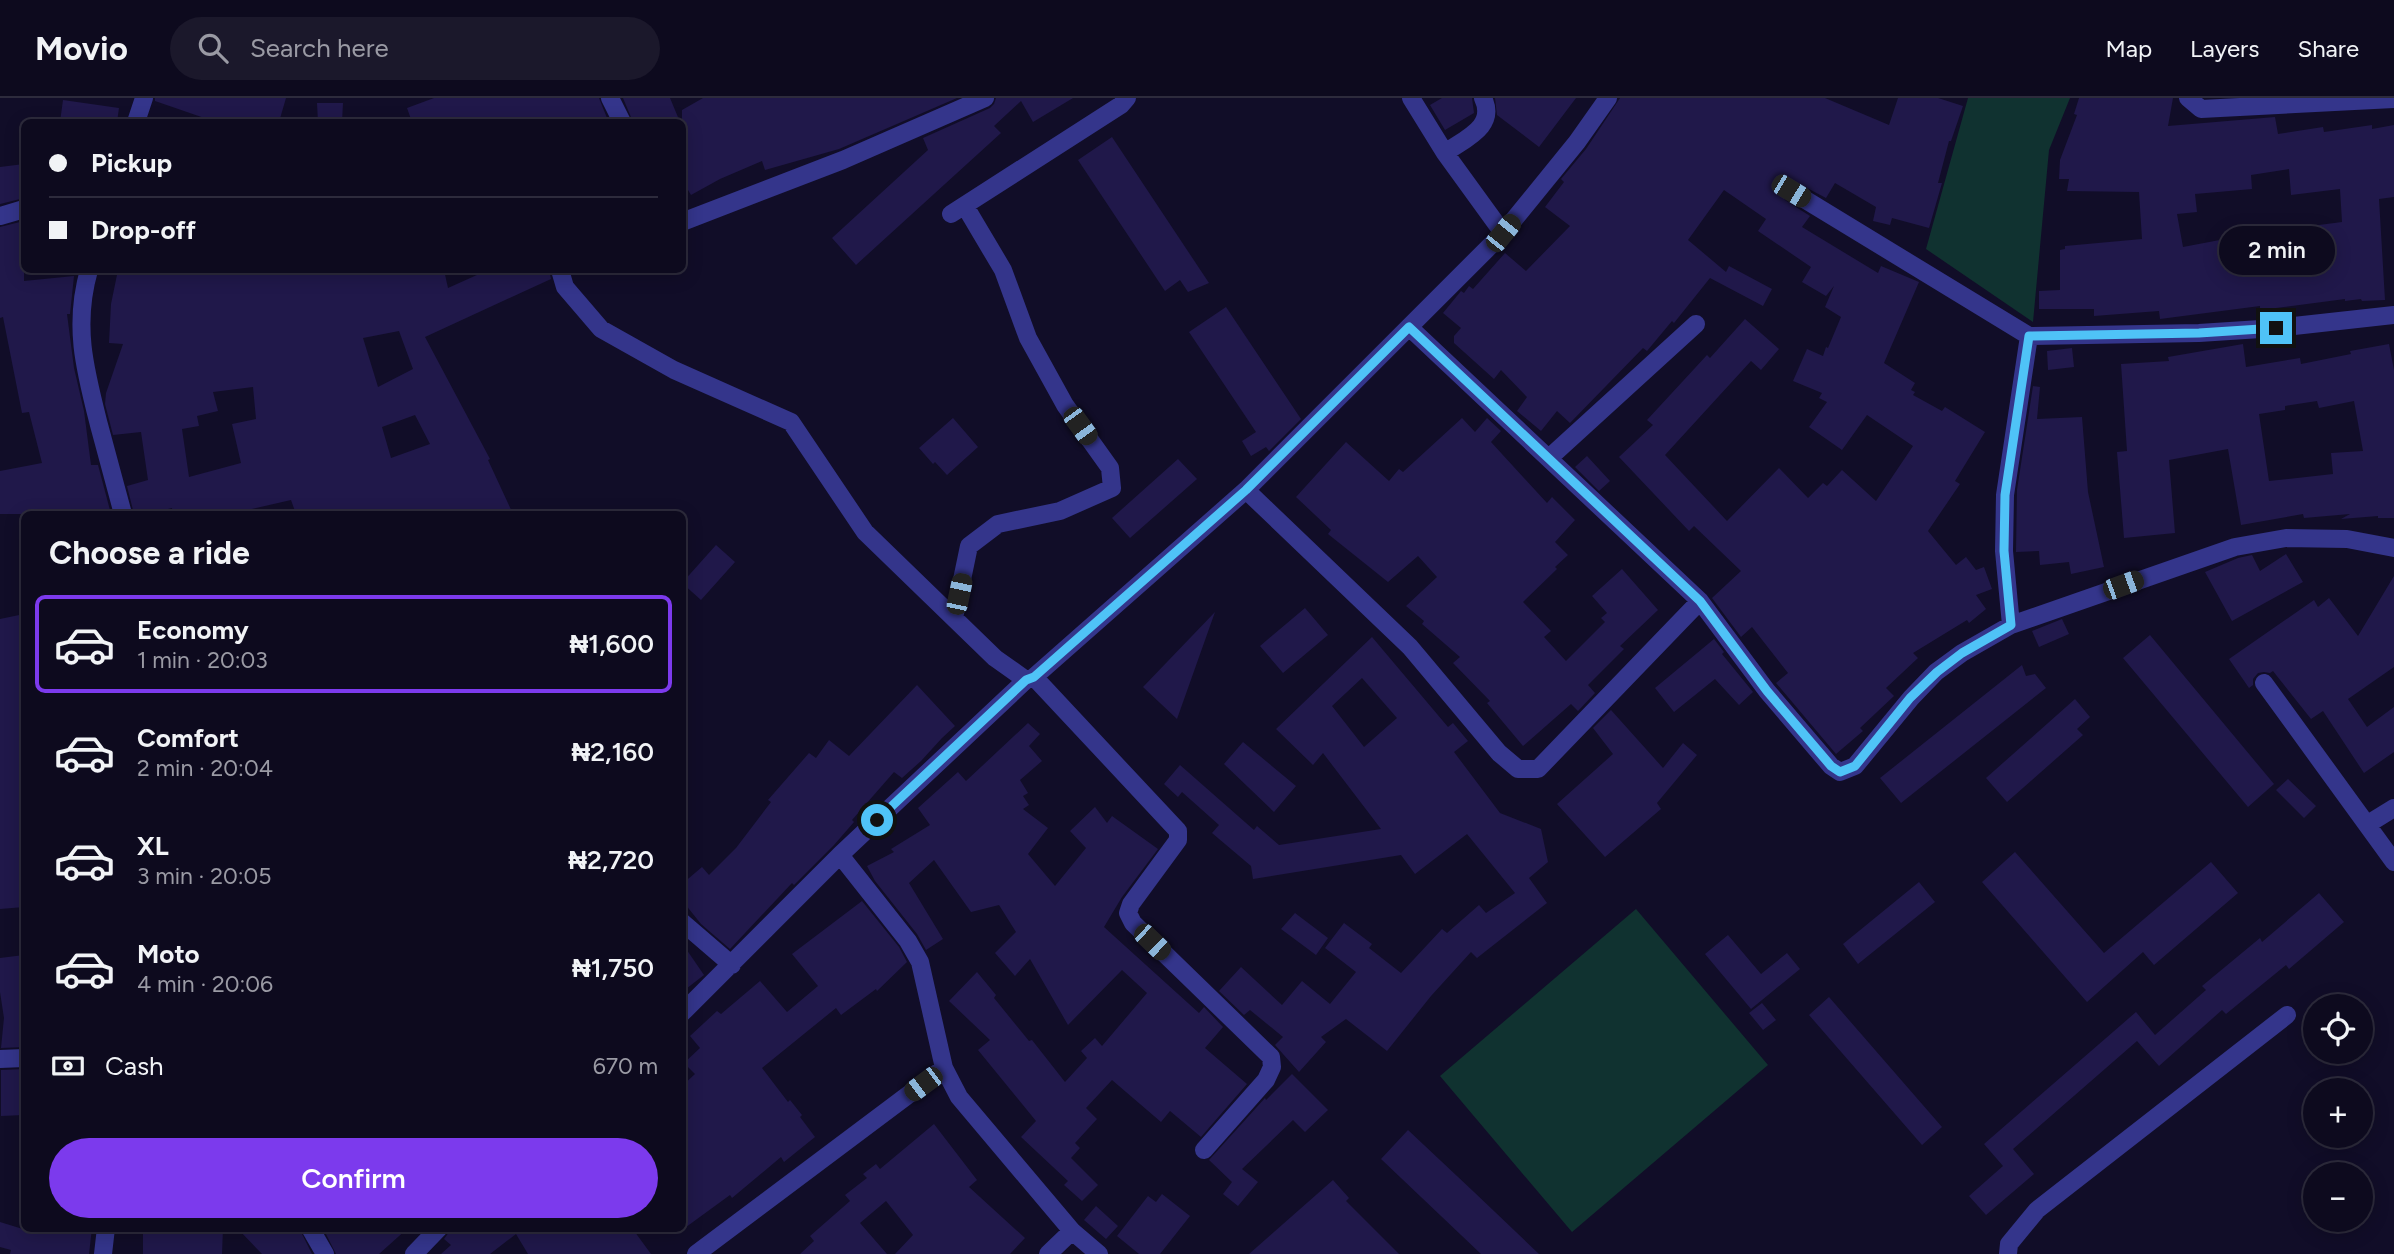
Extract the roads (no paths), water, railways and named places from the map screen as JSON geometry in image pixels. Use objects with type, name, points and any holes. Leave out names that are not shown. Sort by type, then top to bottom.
[{"type":"street","points":[[137,119],[144,98]]},
{"type":"street","points":[[610,98],[620,119]]},
{"type":"street","points":[[686,220],[843,160],[985,98]]},
{"type":"street","points":[[954,618],[969,546],[998,524],[1060,511],[1112,488],[1110,468],[1065,405],[1028,338],[1003,270],[958,210],[1121,104],[1126,98]]},
{"type":"street","points":[[1411,98],[1445,153],[1503,233]]},
{"type":"street","points":[[1445,153],[1482,127],[1487,117],[1483,98]]},
{"type":"street","points":[[686,1009],[840,855],[1030,679],[1246,490],[1503,233],[1577,142],[1608,98]]},
{"type":"street","points":[[2188,98],[2201,109],[2394,99]]},
{"type":"street","points":[[1791,191],[2029,336],[2212,332],[2394,315]]},
{"type":"street","points":[[0,216],[21,210]]},
{"type":"street","points":[[89,273],[81,322],[83,362],[122,511]]},
{"type":"street","points":[[561,273],[565,287],[601,329],[674,370],[790,422],[865,532],[996,659],[1030,679],[1178,831],[1178,840],[1131,904],[1128,913],[1133,923],[1271,1057],[1272,1067],[1266,1080],[1204,1150]]},
{"type":"street","points":[[1549,458],[1696,324]]},
{"type":"street","points":[[1409,327],[1700,601],[1767,691],[1831,766],[1840,772],[1855,766],[1910,698],[1937,672],[1962,653],[2011,625],[2235,547],[2286,538],[2347,539],[2394,548]]},
{"type":"street","points":[[2011,625],[2004,551],[2005,495],[2029,336]]},
{"type":"street","points":[[1246,490],[1410,647],[1499,753],[1518,769],[1538,769],[1700,601]]},
{"type":"street","points":[[2264,683],[2394,862]]},
{"type":"street","points":[[2368,824],[2394,808]]},
{"type":"street","points":[[840,855],[908,941],[919,962],[944,1068],[959,1097],[1072,1231],[1098,1254]]},
{"type":"street","points":[[686,925],[732,965]]},
{"type":"street","points":[[2008,1254],[2009,1244],[2037,1210],[2287,1014]]},
{"type":"street","points":[[0,1059],[21,1058]]},
{"type":"street","points":[[696,1254],[944,1068]]},
{"type":"street","points":[[1048,1254],[1072,1231]]},
{"type":"street","points":[[103,1254],[106,1232]]},
{"type":"street","points":[[312,1232],[326,1254]]},
{"type":"street","points":[[414,1254],[435,1232]]}]
